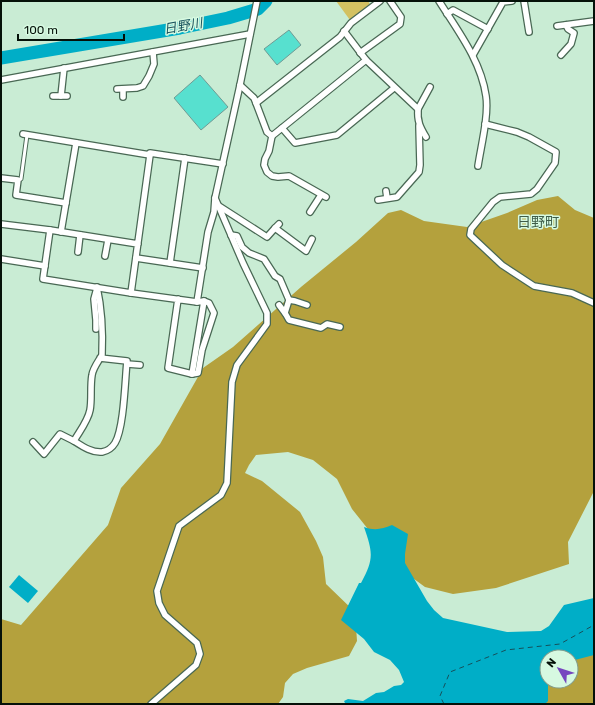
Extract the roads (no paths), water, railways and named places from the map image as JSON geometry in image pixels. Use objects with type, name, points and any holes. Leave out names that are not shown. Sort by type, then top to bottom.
[{"type":"street","points":[[197,302],[208,232],[214,212],[215,198],[257,1]]},
{"type":"street","points":[[256,103],[340,37],[351,23],[380,1]]},
{"type":"street","points":[[360,52],[400,24],[401,17],[390,1]]},
{"type":"street","points":[[439,1],[473,55],[486,97],[485,124],[478,166]]},
{"type":"street","points":[[473,55],[502,2],[512,1]]},
{"type":"street","points":[[524,1],[530,32]]},
{"type":"street","points":[[447,14],[453,10],[488,28]]},
{"type":"street","points":[[557,26],[594,20]]},
{"type":"street","points":[[561,55],[572,44],[574,33],[568,29],[566,25]]},
{"type":"street","points":[[344,31],[366,60],[418,109]]},
{"type":"street","points":[[1,80],[250,34]]},
{"type":"street","points":[[123,97],[120,89],[137,88],[143,86],[154,64],[153,52]]},
{"type":"street","points":[[310,212],[324,196],[289,176],[272,176],[267,172],[264,165],[272,136],[366,60]]},
{"type":"street","points":[[53,96],[64,96],[64,68]]},
{"type":"street","points":[[240,86],[254,98],[267,132],[272,136]]},
{"type":"street","points":[[378,200],[396,197],[419,172],[418,109],[430,87]]},
{"type":"street","points":[[282,128],[294,143],[337,135],[394,88]]},
{"type":"street","points":[[485,124],[529,137],[556,152],[556,158],[555,163],[537,189],[531,194],[500,197],[493,202],[471,229],[470,235],[502,264],[534,286],[572,293],[594,303]]},
{"type":"street","points":[[419,126],[426,137]]},
{"type":"street","points":[[25,134],[150,155],[150,153],[223,164]]},
{"type":"street","points":[[61,232],[76,143]]},
{"type":"street","points":[[131,293],[150,155]]},
{"type":"street","points":[[170,263],[185,158]]},
{"type":"street","points":[[1,178],[18,180],[16,194],[66,203]]},
{"type":"street","points":[[386,191],[387,198]]},
{"type":"street","points":[[151,704],[196,665],[200,654],[198,643],[165,615],[159,602],[157,591],[179,526],[221,495],[227,482],[232,382],[237,365],[267,324],[268,313],[230,235],[215,198]]},
{"type":"street","points":[[218,206],[267,237],[277,226],[306,251],[312,239]]},
{"type":"street","points":[[1,224],[138,244]]},
{"type":"street","points":[[50,230],[43,279],[131,293],[178,299],[197,302],[204,301],[209,303],[214,312],[202,350],[198,373],[192,374],[168,368],[178,299]]},
{"type":"street","points":[[78,252],[80,235]]},
{"type":"street","points":[[230,235],[237,236],[242,247],[250,253],[264,259],[275,276],[280,279],[289,300],[285,312]]},
{"type":"street","points":[[105,256],[108,240]]},
{"type":"street","points":[[136,258],[203,268]]},
{"type":"street","points":[[1,259],[45,266]]},
{"type":"street","points":[[96,329],[94,299],[97,287]]},
{"type":"street","points":[[74,441],[90,411],[92,375],[95,366],[102,355],[102,316],[97,287]]},
{"type":"street","points":[[289,300],[307,305]]},
{"type":"street","points":[[192,374],[204,301]]},
{"type":"street","points":[[279,305],[290,320],[320,328],[327,324],[340,328]]},
{"type":"street","points":[[100,358],[127,361],[127,364],[140,365]]},
{"type":"street","points":[[33,442],[44,454],[60,434],[95,452],[103,452],[110,449],[115,443],[120,431],[127,364]]},
{"type":"lane","points":[[18,180],[21,179],[25,134]]},
{"type":"water","points":[[392,525],[408,534],[405,563],[427,601],[443,618],[507,632],[541,631],[549,626],[564,605],[594,598],[594,655],[579,659],[579,649],[539,649],[539,689],[548,689],[548,701],[545,704],[345,704],[344,701],[348,699],[363,701],[376,693],[384,692],[394,686],[401,685],[404,682],[399,670],[390,660],[374,652],[364,639],[341,620],[359,583],[361,583],[365,575],[370,562],[371,556],[369,543],[364,527],[372,529],[385,528]]},
{"type":"water","points":[[19,575],[38,591],[28,603],[9,587]]},
{"type":"waterway","name":"日野川","points":[[1,58],[180,28],[228,18],[258,9],[266,1]]},
{"type":"district","name":"日野町","points":[[538,222]]}]
